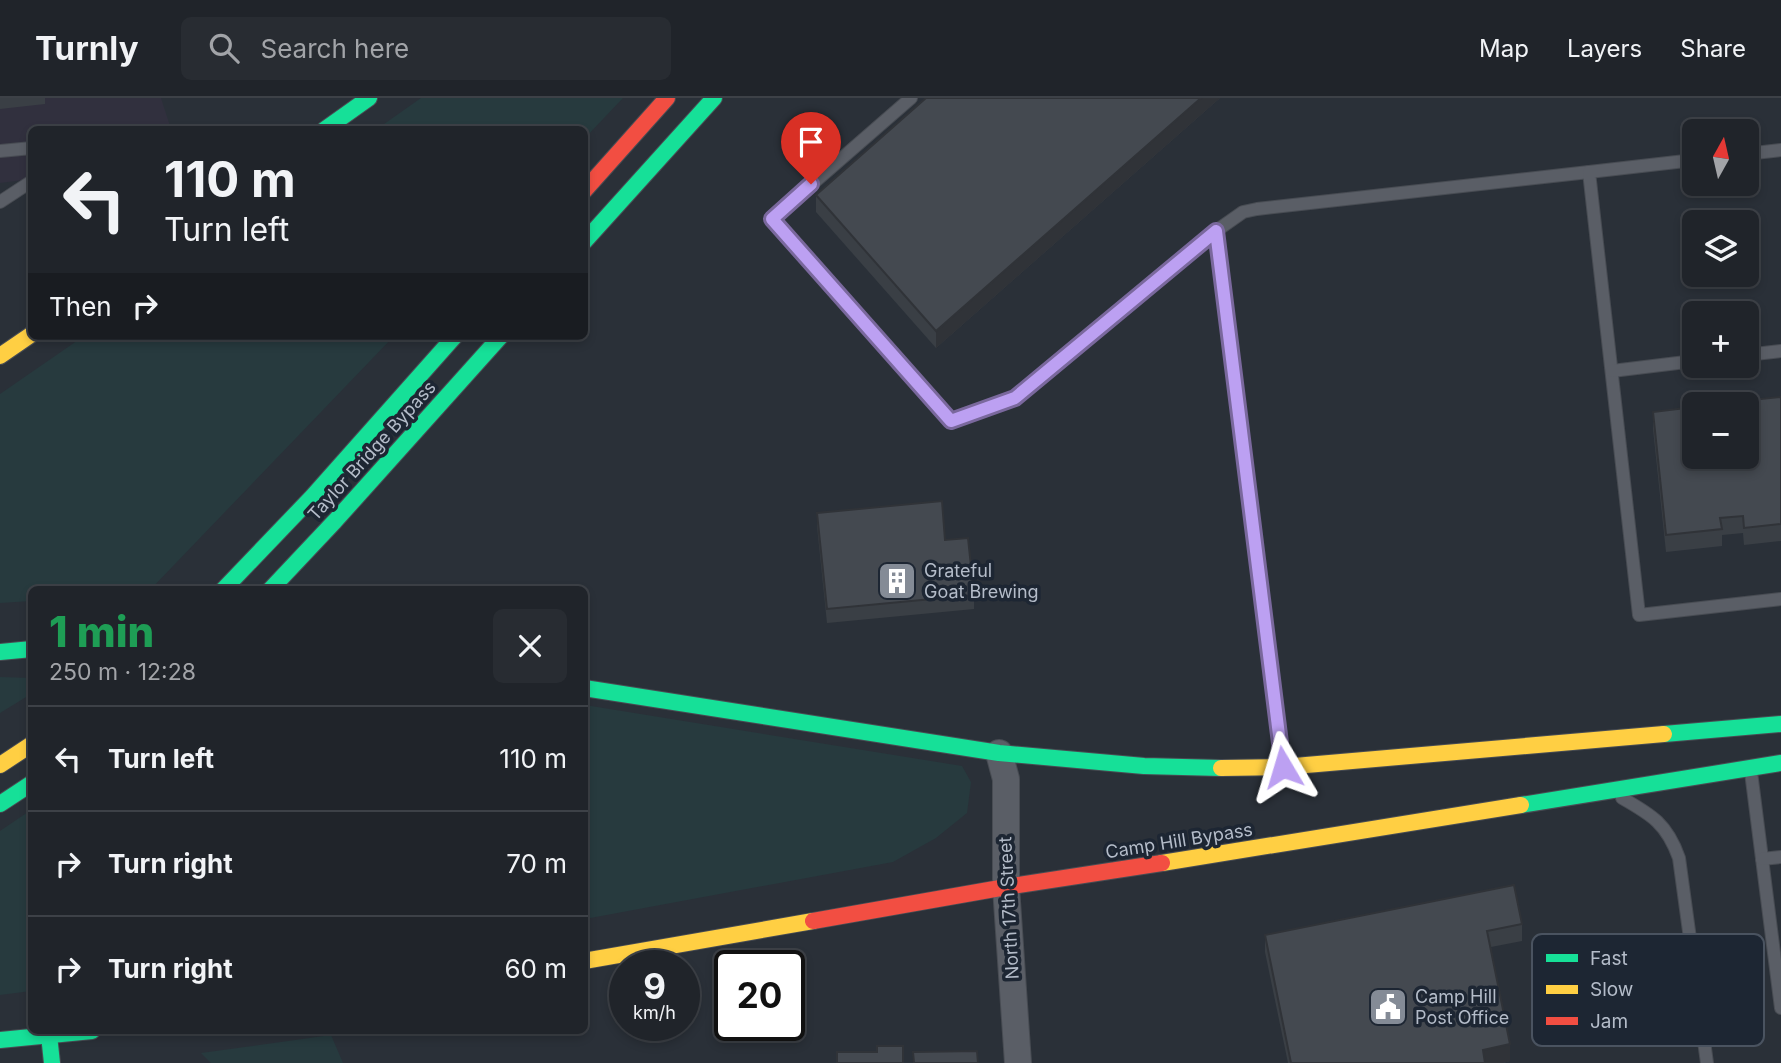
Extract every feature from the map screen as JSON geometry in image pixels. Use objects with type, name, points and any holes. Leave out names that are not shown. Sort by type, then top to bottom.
[{"type":"main road","points":[[330,126],[369,98]]},
{"type":"main road","points":[[588,187],[667,98]]},
{"type":"main road","points":[[588,238],[714,98]]},
{"type":"main road","points":[[0,356],[28,337]]},
{"type":"main road","points":[[227,586],[310,499],[451,340]]},
{"type":"main road","name":"Taylor Bridge Bypass","points":[[274,586],[497,340]]},
{"type":"main road","points":[[0,652],[28,649]]},
{"type":"main road","points":[[588,689],[999,753],[1144,766],[1283,767],[1781,724]]},
{"type":"main road","points":[[0,765],[28,747]]},
{"type":"main road","name":"Camp Hill Bypass","points":[[588,960],[1006,887],[1781,763]]},
{"type":"main road","points":[[0,804],[28,786]]},
{"type":"main road","points":[[0,1040],[60,1034]]},
{"type":"main road","points":[[49,1035],[52,1063]]},
{"type":"street","name":"North 17th Street","points":[[999,753],[1006,779],[1006,887],[1018,1063]]},
{"type":"lane","points":[[911,98],[772,219],[951,421],[1015,398],[1216,231],[1243,212],[1682,161]]},
{"type":"lane","points":[[0,151],[28,148]]},
{"type":"lane","points":[[1759,153],[1781,150]]},
{"type":"lane","points":[[1589,172],[1639,615],[1781,599]]},
{"type":"lane","points":[[0,202],[28,184]]},
{"type":"lane","points":[[1216,231],[1283,767]]},
{"type":"lane","points":[[1759,354],[1781,351]]},
{"type":"lane","points":[[1612,371],[1682,362]]},
{"type":"lane","points":[[1750,768],[1778,964],[1781,1008]]},
{"type":"lane","points":[[1609,791],[1658,821],[1672,838],[1679,858],[1689,934]]},
{"type":"lane","points":[[1762,859],[1781,857]]},
{"type":"shaded area","points":[[0,98],[161,98],[170,126],[28,126],[28,179],[0,183]]},
{"type":"green space","points":[[421,98],[623,98],[588,135],[588,126],[381,126]]},
{"type":"green space","points":[[78,340],[390,340],[154,586],[28,586],[28,601],[0,603],[0,394]]},
{"type":"green space","points":[[0,677],[28,678],[28,696],[0,713]]},
{"type":"green space","points":[[588,705],[962,766],[971,782],[967,813],[936,838],[893,862],[588,918]]},
{"type":"green space","points":[[28,812],[28,991],[0,995],[0,831]]},
{"type":"green space","points":[[331,1035],[343,1063],[211,1063],[201,1053]]},
{"type":"building","points":[[926,98],[1201,98],[936,331],[816,195]]},
{"type":"building","points":[[1781,397],[1781,524],[1744,528],[1743,516],[1720,518],[1722,529],[1666,535],[1653,412],[1682,408],[1682,469],[1759,469],[1759,399]]},
{"type":"building","name":"Grateful Goat Brewing","points":[[942,501],[945,540],[968,538],[974,595],[827,609],[817,513]]},
{"type":"building","name":"Camp Hill Post Office","points":[[1514,885],[1522,924],[1487,931],[1510,1044],[1483,1050],[1485,1063],[1291,1063],[1265,935]]},
{"type":"building","points":[[877,1046],[903,1046],[903,1063],[837,1063],[837,1052],[877,1052]]},
{"type":"building","points":[[977,1051],[978,1063],[914,1063],[913,1052]]},
{"type":"traffic: fast","points":[[330,126],[369,98]]},
{"type":"traffic: fast","points":[[588,238],[714,98]]},
{"type":"traffic: fast","points":[[227,586],[312,497],[451,340]]},
{"type":"traffic: fast","points":[[274,586],[497,340]]},
{"type":"traffic: fast","points":[[0,652],[28,649]]},
{"type":"traffic: fast","points":[[588,689],[999,753],[1144,766],[1221,768]]},
{"type":"traffic: fast","points":[[1664,734],[1781,724]]},
{"type":"traffic: fast","points":[[1521,805],[1781,763]]},
{"type":"traffic: fast","points":[[0,804],[28,786]]},
{"type":"traffic: fast","points":[[0,1040],[61,1034]]},
{"type":"traffic: fast","points":[[49,1035],[52,1063]]},
{"type":"traffic: slow","points":[[0,356],[28,337]]},
{"type":"traffic: slow","points":[[1221,768],[1283,767],[1664,734]]},
{"type":"traffic: slow","points":[[0,765],[28,747]]},
{"type":"traffic: slow","points":[[1162,863],[1521,805]]},
{"type":"traffic: slow","points":[[588,960],[813,921]]},
{"type":"traffic: jam","points":[[588,187],[667,98]]},
{"type":"traffic: jam","points":[[813,921],[1162,863]]},
{"type":"place","name":"Grateful Goat Brewing","points":[[897,581]]},
{"type":"place","name":"Camp Hill Post Office","points":[[1388,1007]]},
{"type":"route","points":[[811,184],[772,219],[951,421],[1015,398],[1216,231],[1283,767]]}]
